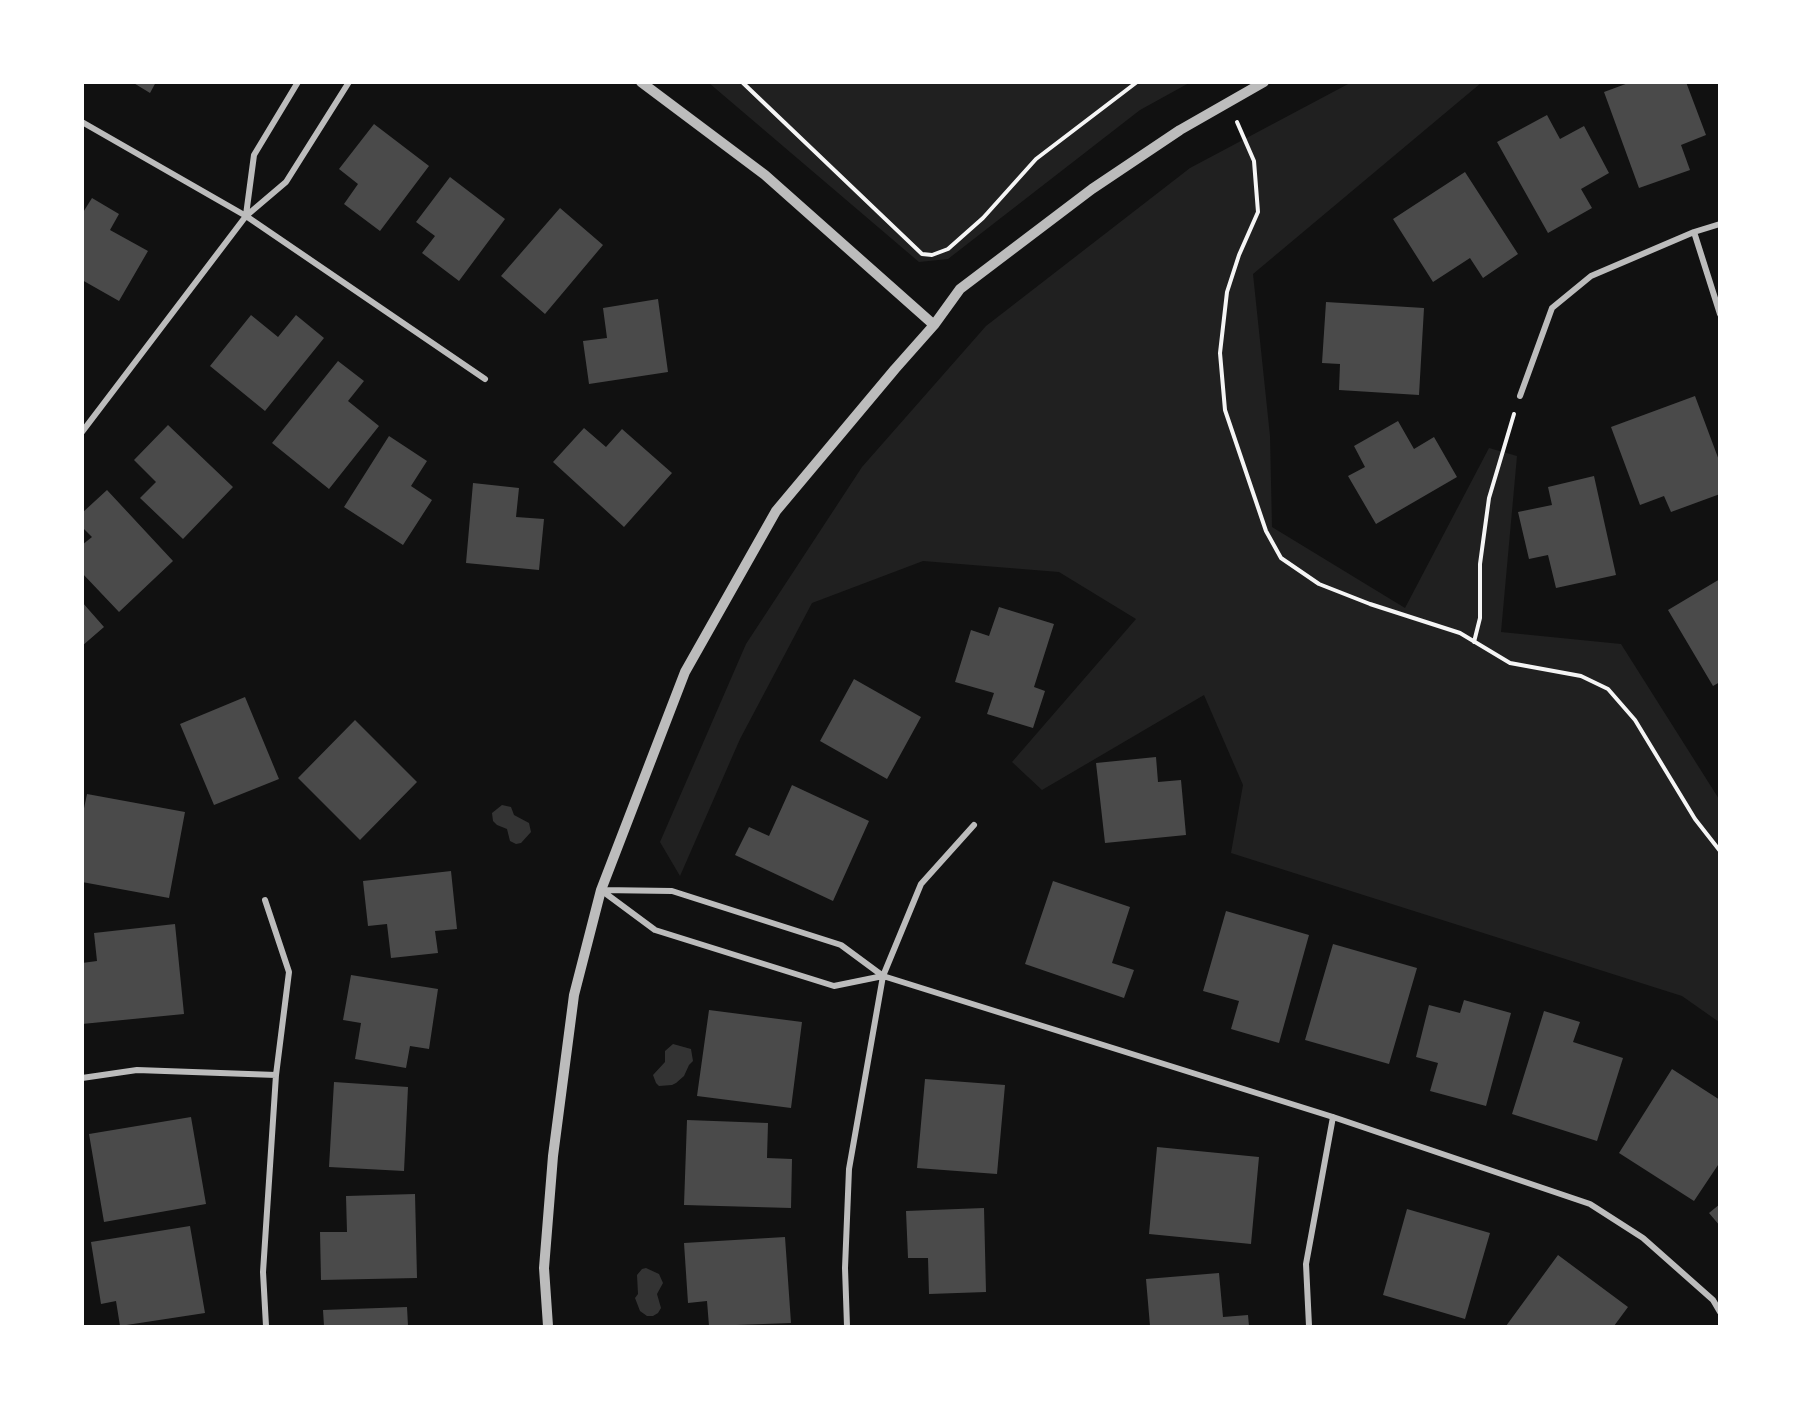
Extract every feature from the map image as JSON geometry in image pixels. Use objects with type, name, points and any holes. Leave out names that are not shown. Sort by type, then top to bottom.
[{"type":"street","points":[[246,216],[254,155],[298,82]]},
{"type":"street","points":[[82,432],[246,216],[286,182],[349,82]]},
{"type":"street","points":[[641,82],[765,175],[934,326]]},
{"type":"street","points":[[548,1326],[544,1268],[553,1156],[574,995],[601,890],[685,672],[777,511],[895,369],[934,326],[960,289],[1092,189],[1180,130],[1264,82]]},
{"type":"street","points":[[82,122],[246,216],[485,379]]},
{"type":"street","points":[[1520,396],[1552,309],[1591,276],[1694,232],[1719,224]]},
{"type":"street","points":[[1694,232],[1719,314]]},
{"type":"street","points":[[847,1326],[845,1268],[849,1169],[883,976],[921,884],[974,825]]},
{"type":"street","points":[[601,890],[655,930],[834,986],[883,976]]},
{"type":"street","points":[[601,890],[672,891],[841,945],[883,976],[1333,1117],[1590,1204],[1643,1238],[1713,1300],[1719,1312]]},
{"type":"street","points":[[266,900],[289,972],[276,1075],[263,1272],[266,1326]]},
{"type":"street","points":[[82,1078],[137,1070],[276,1075]]},
{"type":"street","points":[[1309,1326],[1306,1264],[1333,1117]]},
{"type":"path","points":[[742,82],[922,254],[932,255],[948,249],[983,218],[1036,159],[1137,82]]},
{"type":"path","points":[[1228,102],[1254,161],[1258,212],[1239,255],[1227,292],[1220,353],[1225,410],[1266,531],[1281,558],[1319,584],[1370,604],[1460,633],[1510,663],[1581,676],[1608,689],[1635,720],[1695,819],[1719,851]]},
{"type":"path","points":[[1474,642],[1480,618],[1480,564],[1489,498],[1520,396]]},
{"type":"shaded area","points":[[709,83],[1189,83],[1140,110],[948,259],[919,262]]},
{"type":"shaded area","points":[[1350,83],[1481,83],[1253,274],[1270,436],[1272,527],[1405,608],[1489,448],[1517,456],[1501,632],[1621,644],[1719,799],[1719,1022],[1682,996],[1231,853],[1243,785],[1204,695],[1042,790],[1012,762],[1136,619],[1059,572],[923,561],[812,603],[740,739],[680,876],[660,842],[746,644],[862,467],[986,326],[1190,168]]},
{"type":"shaded area","points":[[502,805],[511,807],[514,815],[529,823],[531,832],[521,843],[516,844],[510,841],[507,829],[493,821],[492,813]]},
{"type":"shaded area","points":[[673,1044],[691,1049],[693,1061],[684,1076],[676,1083],[659,1086],[653,1075],[665,1062],[665,1051]]},
{"type":"shaded area","points":[[646,1268],[659,1274],[663,1283],[657,1294],[661,1308],[653,1316],[647,1316],[640,1311],[635,1298],[638,1294],[637,1275]]},
{"type":"building","points":[[132,82],[156,82],[150,93]]},
{"type":"building","points":[[1631,82],[1686,82],[1706,135],[1681,145],[1690,170],[1639,188],[1604,92]]},
{"type":"building","points":[[1547,115],[1560,139],[1584,126],[1609,173],[1581,189],[1592,208],[1548,233],[1497,142]]},
{"type":"building","points":[[374,124],[429,166],[380,231],[344,204],[358,184],[339,169]]},
{"type":"building","points":[[1465,172],[1518,254],[1483,278],[1470,258],[1433,282],[1393,219]]},
{"type":"building","points":[[450,177],[505,219],[459,281],[422,253],[435,236],[416,222]]},
{"type":"building","points":[[92,198],[119,214],[110,230],[148,251],[119,301],[82,280],[82,214]]},
{"type":"building","points":[[560,208],[603,245],[545,314],[501,276]]},
{"type":"building","points":[[658,299],[668,372],[589,384],[583,341],[607,338],[603,308]]},
{"type":"building","points":[[1326,302],[1424,308],[1419,395],[1339,390],[1340,364],[1322,363]]},
{"type":"building","points":[[251,315],[278,337],[296,315],[324,338],[265,411],[210,366]]},
{"type":"building","points":[[338,361],[364,381],[348,401],[379,426],[329,489],[272,443]]},
{"type":"building","points":[[1695,396],[1720,463],[1720,494],[1671,512],[1664,496],[1640,505],[1611,427]]},
{"type":"building","points":[[1398,421],[1414,449],[1434,437],[1457,477],[1376,524],[1348,476],[1365,467],[1354,446]]},
{"type":"building","points":[[168,425],[233,487],[183,539],[140,498],[156,482],[134,460]]},
{"type":"building","points":[[584,428],[606,447],[622,429],[672,473],[624,527],[553,462]]},
{"type":"building","points":[[389,436],[427,461],[411,486],[432,500],[403,545],[344,507]]},
{"type":"building","points":[[1594,476],[1616,575],[1556,588],[1548,555],[1529,559],[1518,512],[1552,505],[1548,487]]},
{"type":"building","points":[[473,483],[519,488],[516,517],[544,519],[539,570],[466,563]]},
{"type":"building","points":[[107,490],[173,561],[119,612],[82,573],[82,545],[92,537],[82,527],[82,513]]},
{"type":"building","points":[[1720,579],[1720,682],[1713,686],[1668,610]]},
{"type":"building","points":[[82,602],[104,627],[82,646]]},
{"type":"building","points":[[999,607],[1054,624],[1034,687],[1045,691],[1033,728],[987,714],[994,693],[955,682],[971,630],[989,636]]},
{"type":"building","points":[[854,679],[921,717],[887,779],[820,741]]},
{"type":"building","points":[[245,697],[279,779],[214,805],[180,724]]},
{"type":"building","points":[[355,720],[417,782],[360,840],[298,778]]},
{"type":"building","points":[[1156,757],[1158,782],[1181,780],[1186,835],[1105,843],[1096,763]]},
{"type":"building","points":[[792,785],[869,821],[833,901],[735,855],[749,827],[769,836]]},
{"type":"building","points":[[87,794],[185,812],[169,898],[82,882],[82,818]]},
{"type":"building","points":[[451,871],[457,929],[435,931],[438,953],[391,958],[387,924],[368,926],[363,881]]},
{"type":"building","points":[[1053,881],[1130,907],[1112,963],[1134,970],[1124,998],[1025,964]]},
{"type":"building","points":[[1226,911],[1309,935],[1279,1043],[1231,1029],[1239,1001],[1203,991]]},
{"type":"building","points":[[175,924],[184,1014],[82,1024],[82,963],[97,961],[94,933]]},
{"type":"building","points":[[1333,944],[1417,968],[1389,1064],[1305,1040]]},
{"type":"building","points":[[351,975],[438,989],[429,1049],[410,1046],[406,1068],[355,1059],[361,1023],[343,1020]]},
{"type":"building","points":[[1464,1000],[1511,1013],[1486,1106],[1430,1091],[1438,1063],[1416,1057],[1429,1005],[1460,1013]]},
{"type":"building","points":[[709,1010],[802,1022],[791,1108],[697,1096]]},
{"type":"building","points":[[1544,1011],[1580,1022],[1573,1042],[1623,1058],[1597,1141],[1512,1114]]},
{"type":"building","points":[[1672,1069],[1720,1100],[1720,1162],[1694,1201],[1619,1153]]},
{"type":"building","points":[[925,1079],[1005,1085],[997,1174],[917,1168]]},
{"type":"building","points":[[334,1082],[408,1087],[404,1171],[329,1167]]},
{"type":"building","points":[[191,1117],[206,1204],[104,1222],[89,1134]]},
{"type":"building","points":[[687,1120],[768,1123],[767,1158],[792,1159],[791,1208],[684,1205]]},
{"type":"building","points":[[1157,1147],[1259,1157],[1251,1244],[1149,1234]]},
{"type":"building","points":[[415,1194],[417,1278],[321,1280],[320,1232],[347,1232],[346,1196]]},
{"type":"building","points":[[1720,1204],[1720,1226],[1709,1213]]},
{"type":"building","points":[[984,1208],[986,1292],[929,1294],[928,1258],[908,1258],[906,1211]]},
{"type":"building","points":[[1407,1209],[1490,1233],[1465,1319],[1383,1295]]},
{"type":"building","points":[[190,1226],[205,1313],[120,1326],[116,1301],[101,1304],[91,1242]]},
{"type":"building","points":[[785,1237],[791,1323],[709,1326],[707,1301],[688,1303],[684,1243]]},
{"type":"building","points":[[1558,1255],[1628,1307],[1614,1326],[1506,1326]]},
{"type":"building","points":[[1219,1273],[1223,1317],[1248,1315],[1249,1326],[1150,1326],[1146,1279]]},
{"type":"building","points":[[407,1307],[408,1326],[324,1326],[323,1310]]}]
